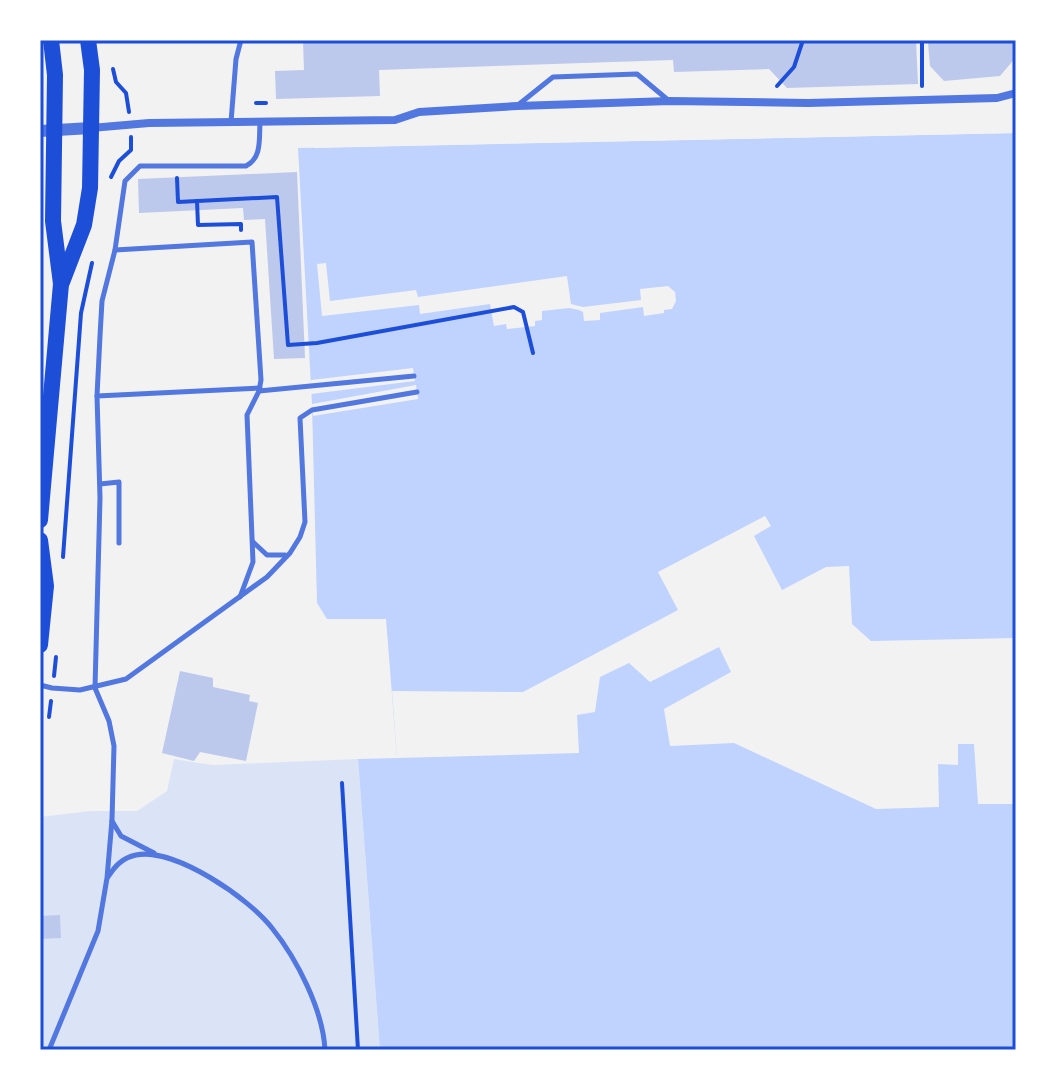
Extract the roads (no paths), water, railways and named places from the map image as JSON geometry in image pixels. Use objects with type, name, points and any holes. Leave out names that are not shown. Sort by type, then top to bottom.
[{"type":"main road","points":[[40,520],[61,284],[47,130],[55,75],[51,40]]},
{"type":"main road","points":[[61,284],[84,225],[90,188],[92,70],[88,40]]},
{"type":"main road","points":[[40,540],[46,586],[40,645]]},
{"type":"street","points":[[47,130],[149,123],[395,120],[419,112],[517,106],[670,101],[808,103],[997,98],[1016,93]]},
{"type":"lane","points":[[231,123],[236,59],[241,40]]},
{"type":"lane","points":[[517,106],[553,77],[637,74],[670,101]]},
{"type":"lane","points":[[49,1050],[98,931],[107,878],[114,746],[109,721],[95,688],[100,484],[97,396],[101,309],[115,250],[125,181],[140,166],[246,166],[258,154],[260,123]]},
{"type":"lane","points":[[115,250],[252,242],[259,390],[250,406],[246,423],[253,562],[239,598]]},
{"type":"lane","points":[[97,396],[311,387],[414,376]]},
{"type":"lane","points":[[40,685],[66,689],[95,688],[126,679],[267,577],[290,553],[305,522],[300,418],[312,410],[417,392]]},
{"type":"lane","points":[[100,484],[119,482],[119,543]]},
{"type":"lane","points":[[252,541],[267,555],[281,557],[290,553]]},
{"type":"lane","points":[[112,820],[121,836],[157,855],[181,863],[231,891],[272,927],[307,984],[324,1032],[325,1050]]},
{"type":"lane","points":[[107,878],[119,862],[135,855],[157,855]]},
{"type":"water","points":[[1016,133],[1016,1050],[380,1050],[358,759],[397,758],[386,619],[327,619],[317,603],[312,404],[298,148]]}]
